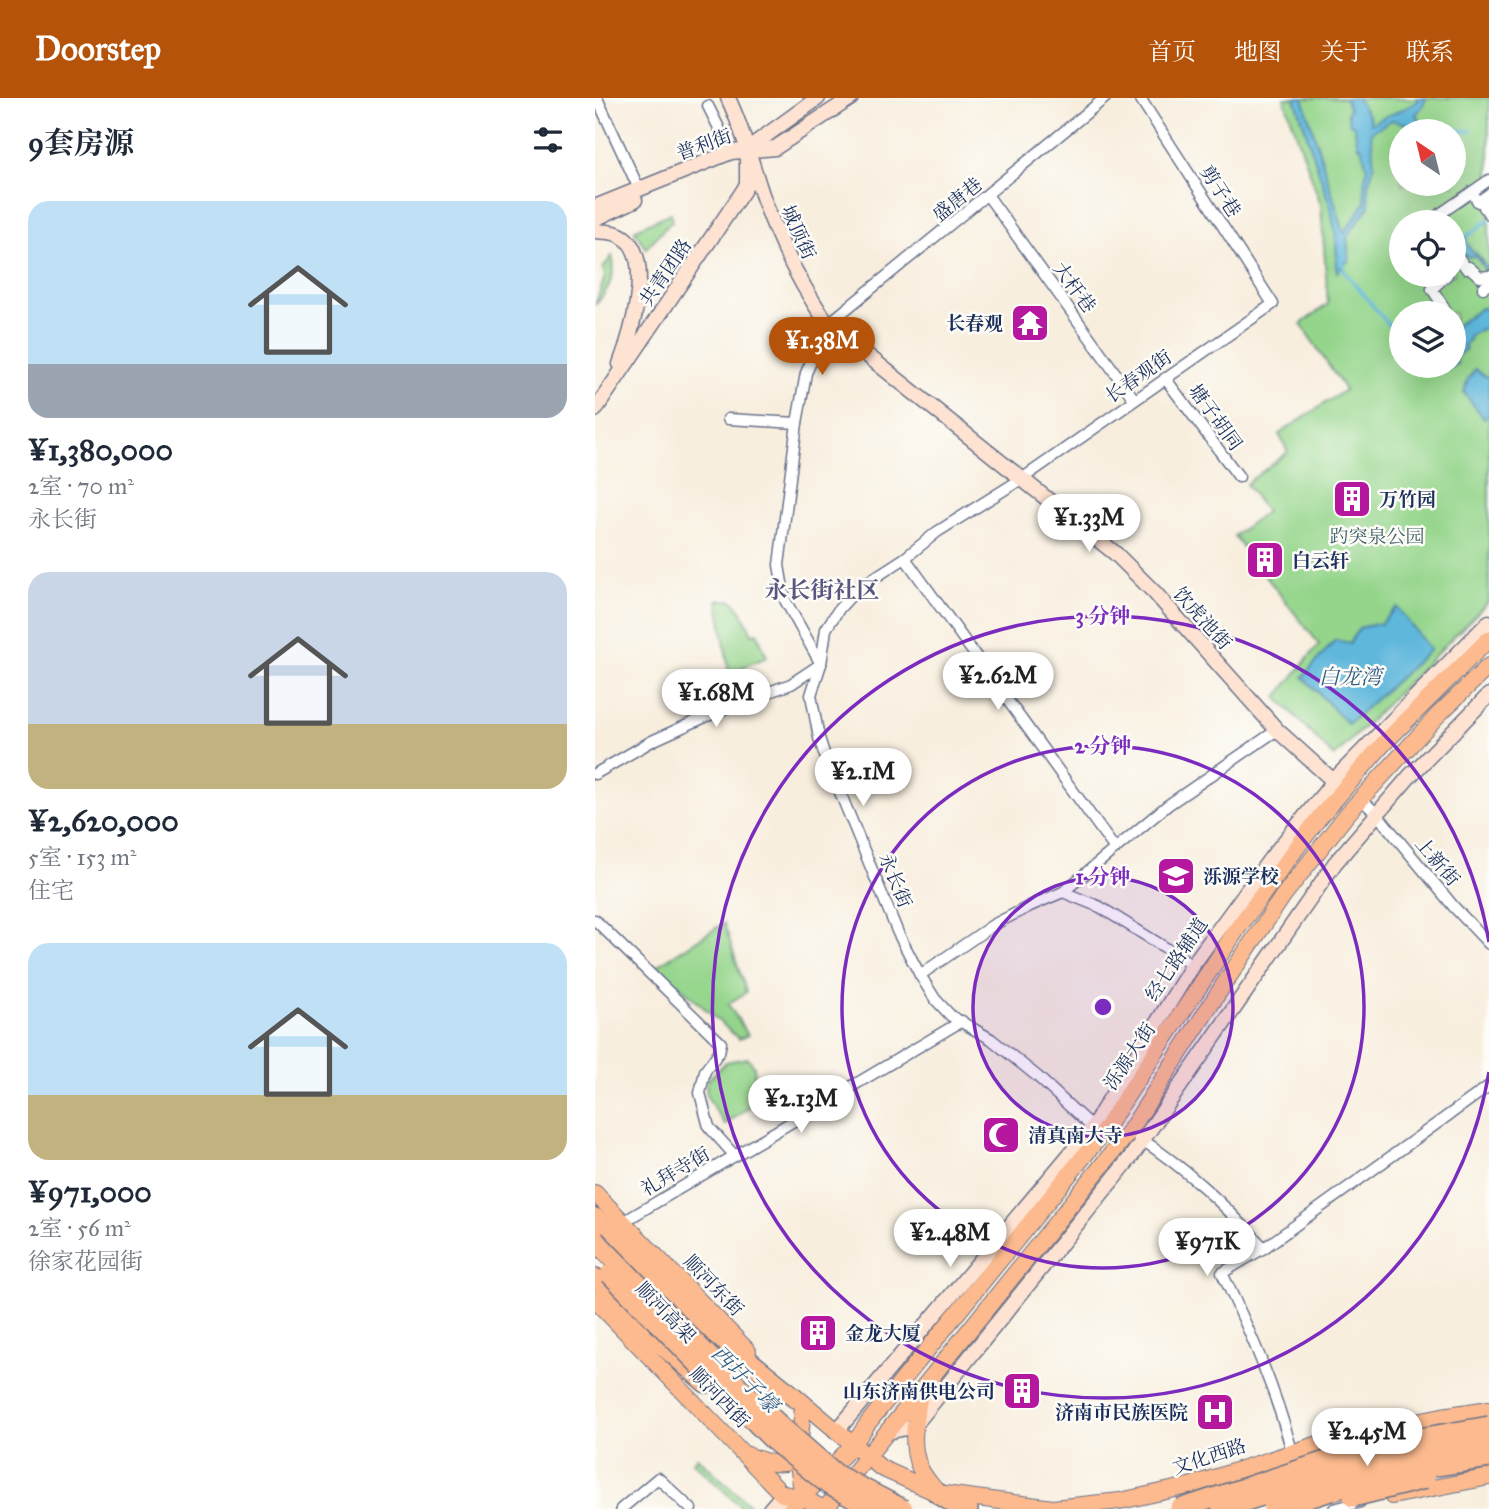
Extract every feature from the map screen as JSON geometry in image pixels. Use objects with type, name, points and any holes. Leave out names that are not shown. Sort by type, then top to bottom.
[{"type":"highway","points":[[595,1218],[695,1317],[799,1401]]},
{"type":"highway","name":"顺河高架","points":[[595,1240],[739,1387],[785,1430],[837,1475],[903,1509]]},
{"type":"highway","name":"顺河高架","points":[[595,1258],[774,1441],[829,1485],[872,1509]]},
{"type":"highway","points":[[595,1278],[650,1334],[774,1441]]},
{"type":"highway","points":[[1180,1509],[1385,1444],[1489,1426]]},
{"type":"highway","points":[[1222,1509],[1298,1483],[1383,1461],[1489,1440]]},
{"type":"highway","points":[[1273,1509],[1390,1473],[1489,1460]]},
{"type":"highway","points":[[1308,1509],[1489,1460]]},
{"type":"highway","points":[[937,1493],[956,1506],[968,1509]]},
{"type":"main road","name":"泺源大街","points":[[800,1499],[853,1445],[1097,1131],[1240,925],[1318,819],[1338,785],[1489,639]]},
{"type":"main road","name":"泺源大街","points":[[826,1506],[1136,1136],[1224,984],[1283,897],[1361,799],[1438,715],[1489,666]]},
{"type":"main road","name":"顺河东街","points":[[595,1193],[799,1401],[853,1445],[863,1463],[881,1468],[937,1493]]},
{"type":"main road","name":"顺河西街","points":[[595,1300],[782,1493],[826,1506]]},
{"type":"main road","points":[[920,1392],[914,1426],[915,1448],[920,1468],[937,1493]]},
{"type":"main road","points":[[799,1401],[800,1499]]},
{"type":"main road","name":"文化西路","points":[[937,1493],[1053,1508],[1120,1501],[1189,1486],[1343,1436],[1489,1409]]},
{"type":"main road","points":[[744,1453],[765,1462],[782,1464],[793,1462],[799,1457]]},
{"type":"main road","points":[[1361,1506],[1489,1477]]},
{"type":"street","points":[[597,98],[639,189]]},
{"type":"street","name":"城顶街","points":[[728,98],[740,123],[776,230],[810,298],[828,324]]},
{"type":"street","points":[[747,149],[818,98]]},
{"type":"street","points":[[747,149],[784,145],[851,98]]},
{"type":"street","name":"盛唐巷","points":[[828,324],[1105,98]]},
{"type":"street","name":"剪子巷","points":[[1140,98],[1273,304]]},
{"type":"street","points":[[708,106],[731,152]]},
{"type":"street","name":"普利街","points":[[595,207],[731,152],[747,149]]},
{"type":"street","name":"普利街","points":[[595,219],[747,149]]},
{"type":"street","name":"共青团路","points":[[595,410],[743,191],[747,184],[747,149]]},
{"type":"street","points":[[1446,210],[1489,180]]},
{"type":"street","points":[[1472,192],[1478,202],[1489,194]]},
{"type":"street","name":"大杆巷","points":[[988,196],[1134,399]]},
{"type":"street","points":[[1489,203],[1484,207],[1489,214]]},
{"type":"street","points":[[595,231],[613,232],[627,239],[639,267],[636,306],[629,340],[611,387]]},
{"type":"street","points":[[1466,268],[1473,265],[1480,277],[1489,276]]},
{"type":"street","name":"长春观街","points":[[905,558],[937,532],[1023,478],[1273,304]]},
{"type":"street","points":[[595,774],[652,741],[725,708],[791,684],[821,664],[785,600],[779,565],[796,423],[806,373],[828,324]]},
{"type":"street","name":"饮虎池街","points":[[828,324],[1116,554],[1155,593],[1277,730],[1338,785]]},
{"type":"street","name":"塘子胡同","points":[[1165,378],[1239,477]]},
{"type":"street","points":[[728,419],[796,423]]},
{"type":"street","points":[[905,558],[1115,849]]},
{"type":"street","name":"永长街","points":[[905,558],[857,589],[826,629],[821,664],[811,695],[819,738],[898,933],[935,999],[951,1016],[991,1039],[1038,1077],[1097,1131]]},
{"type":"street","name":"经七路辅道","points":[[836,1432],[1097,1131],[1193,965],[1271,858],[1489,622]]},
{"type":"street","points":[[888,1432],[914,1426],[1131,1157],[1136,1136],[1335,863],[1376,813],[1489,695]]},
{"type":"street","points":[[920,975],[993,925],[1063,892],[1168,805],[1277,730]]},
{"type":"street","name":"上新街","points":[[1361,799],[1376,813],[1454,908],[1489,944]]},
{"type":"street","points":[[1063,892],[1100,907],[1193,965]]},
{"type":"street","points":[[595,920],[721,1043],[719,1052],[705,1071],[700,1093],[709,1127],[735,1156]]},
{"type":"street","name":"礼拜寺街","points":[[623,1222],[962,1021]]},
{"type":"street","points":[[1292,1451],[1279,1405],[1258,1349],[1222,1273],[1264,1248],[1489,1086]]},
{"type":"street","points":[[1136,1136],[1173,1160],[1226,1205],[1264,1248]]},
{"type":"street","points":[[1334,1509],[1361,1506],[1343,1436]]},
{"type":"street","points":[[621,1509],[658,1478],[691,1509]]},
{"type":"street","points":[[769,1509],[777,1501],[800,1499]]},
{"type":"green space","name":"趵突泉公园","points":[[1284,98],[1489,98],[1489,601],[1334,757],[1277,697],[1319,644],[1234,536],[1266,512],[1246,484],[1288,452],[1279,434],[1345,390],[1301,324],[1328,304],[1321,205]]},
{"type":"green space","points":[[671,213],[672,221],[646,248],[634,230]]},
{"type":"green space","points":[[612,256],[610,283],[595,305],[605,277],[603,268]]},
{"type":"green space","points":[[718,600],[732,600],[741,610],[752,634],[757,633],[767,657],[729,673]]},
{"type":"green space","points":[[724,923],[746,992],[728,1004],[748,1035],[739,1039],[657,966]]},
{"type":"green space","points":[[748,1058],[754,1066],[755,1080],[762,1097],[725,1125],[706,1095],[707,1081],[726,1062]]},
{"type":"green space","points":[[697,1457],[753,1509],[739,1509],[739,1505],[693,1462]]},
{"type":"water","points":[[1295,98],[1303,98],[1344,233],[1365,203],[1367,168],[1361,146],[1358,147],[1354,125],[1350,124],[1345,98],[1357,98],[1371,124],[1418,101],[1418,98],[1426,98],[1416,114],[1419,119],[1389,119],[1389,122],[1371,132],[1374,166],[1368,185],[1369,206],[1347,237],[1349,260],[1337,272],[1336,237],[1331,209]]},
{"type":"water","points":[[1466,242],[1489,271],[1486,272],[1476,256],[1468,257]]},
{"type":"water","points":[[1481,308],[1489,309],[1489,328],[1481,329],[1469,337],[1466,344],[1466,319]]},
{"type":"water","points":[[1475,369],[1489,379],[1489,414],[1484,418],[1464,393],[1467,381]]},
{"type":"water","name":"白龙湾","points":[[1397,607],[1430,650],[1348,724],[1303,677],[1335,640],[1350,643],[1359,628],[1381,623]]},
{"type":"waterway","points":[[1467,131],[1471,131]]},
{"type":"waterway","points":[[1467,236],[1489,220]]},
{"type":"waterway","points":[[1343,262],[1344,271],[1389,325]]},
{"type":"waterway","name":"西圩子壕","points":[[1253,1509],[1266,1505]]},
{"type":"place","name":"长春观","points":[[1030,323]]},
{"type":"place","name":"万竹园","points":[[1352,499]]},
{"type":"place","name":"白云轩","points":[[1265,560]]},
{"type":"place","name":"泺源学校","points":[[1176,876]]},
{"type":"place","name":"清真南大寺","points":[[1001,1135]]},
{"type":"place","name":"金龙大厦","points":[[818,1333]]},
{"type":"place","name":"山东济南供电公司","points":[[1022,1391]]},
{"type":"place","name":"济南市民族医院","points":[[1215,1412]]},
{"type":"district","name":"永长街社区","points":[[822,590]]}]
